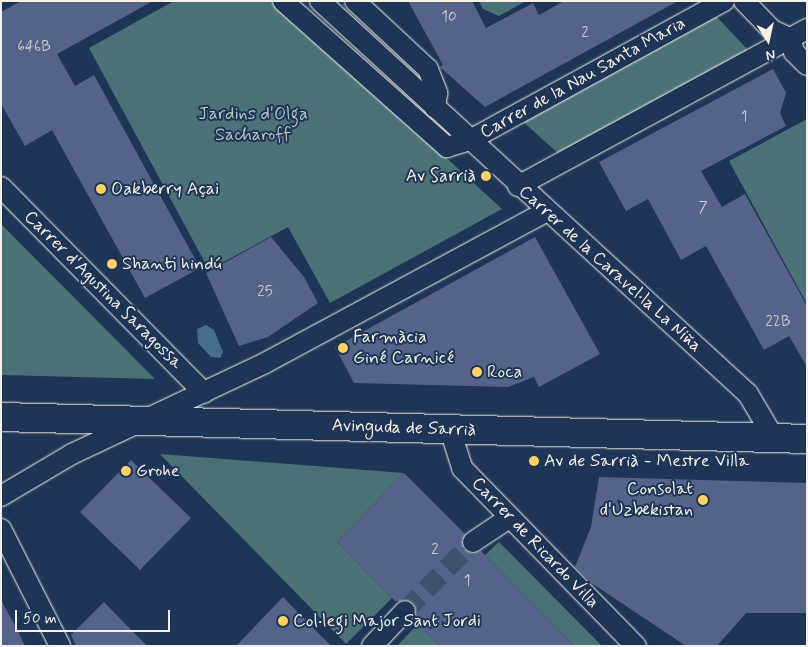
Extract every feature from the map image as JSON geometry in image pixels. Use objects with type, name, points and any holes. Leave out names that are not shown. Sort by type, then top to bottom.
[{"type":"main road","name":"Avinguda de Sarrià","points":[[1,417],[807,438]]},
{"type":"street","name":"Carrer de la Nau Santa Maria","points":[[282,1],[447,147],[470,140],[724,1]]},
{"type":"street","name":"Carrer de la Caravel·la La Niña","points":[[320,1],[518,186],[547,210],[748,394],[774,438]]},
{"type":"street","points":[[355,1],[428,69],[436,92],[435,108]]},
{"type":"street","points":[[744,1],[772,30],[799,34]]},
{"type":"street","points":[[799,34],[794,52],[807,65]]},
{"type":"street","points":[[518,186],[799,34]]},
{"type":"street","name":"Carrer d'Agustina Saragossa","points":[[1,187],[204,393]]},
{"type":"street","points":[[1,496],[136,421],[204,393],[547,210]]},
{"type":"street","name":"Carrer de Ricardo Villa","points":[[450,430],[462,468],[636,646]]},
{"type":"street","points":[[473,542],[509,518]]},
{"type":"street","points":[[1,529],[60,646]]},
{"type":"street","points":[[372,646],[406,611]]},
{"type":"green space","name":"Jardins d'Olga Sacharoff","points":[[174,1],[276,1],[502,209],[330,303],[288,227],[209,270],[89,48]]},
{"type":"green space","points":[[479,1],[526,1],[499,16],[483,9]]},
{"type":"green space","points":[[716,16],[748,50],[559,154],[522,121]]},
{"type":"green space","points":[[807,119],[807,304],[729,161]]},
{"type":"green space","points":[[1,224],[155,379],[1,375]]},
{"type":"green space","points":[[160,454],[404,473],[337,542],[392,598],[346,644]]},
{"type":"green space","points":[[499,542],[602,646],[575,646],[485,555]]},
{"type":"green space","points":[[418,624],[440,646],[397,646]]},
{"type":"water","points":[[206,325],[214,330],[223,352],[220,358],[211,357],[198,343],[197,329]]},
{"type":"building","points":[[21,1],[153,1],[57,54],[75,86],[94,75],[200,268],[145,298],[52,130],[25,146],[1,104],[1,12]]},
{"type":"building","points":[[408,1],[472,1],[486,28],[533,3],[539,15],[564,1],[678,1],[485,107],[440,67],[443,65]]},
{"type":"building","points":[[773,69],[786,93],[780,113],[786,126],[701,171],[722,207],[745,194],[807,306],[807,367],[789,336],[764,350],[706,246],[681,260],[648,199],[626,211],[599,162]]},
{"type":"building","points":[[271,237],[304,277],[318,303],[268,337],[239,346],[206,273]]},
{"type":"building","points":[[535,237],[600,354],[539,387],[534,377],[508,387],[354,383],[335,347]]},
{"type":"building","points":[[131,460],[191,518],[140,570],[80,512]]},
{"type":"building","points":[[404,473],[465,534],[463,549],[473,554],[481,551],[575,646],[440,646],[413,619],[413,603],[395,601],[337,542]]},
{"type":"building","points":[[599,477],[807,483],[807,613],[746,613],[717,646],[686,646],[590,582],[575,567],[591,527]]},
{"type":"building","name":"Col·legi Major Sant Jordi","points":[[283,597],[331,646],[236,646]]},
{"type":"building","points":[[1,600],[18,631],[25,646],[1,646]]},
{"type":"building","points":[[104,602],[147,646],[76,646],[71,635]]},
{"type":"tunnel","points":[[405,611],[473,542]]},
{"type":"place","name":"Av Sarrià","points":[[486,176]]},
{"type":"place","name":"Oakberry Açai","points":[[101,189]]},
{"type":"place","name":"Shanti hindú","points":[[112,264]]},
{"type":"place","name":"Farmàcia Giné Carnicé","points":[[343,348]]},
{"type":"place","name":"Roca","points":[[477,372]]},
{"type":"place","name":"Av de Sarrià - Mestre Villa","points":[[534,461]]},
{"type":"place","name":"Grohe","points":[[126,471]]},
{"type":"place","name":"Consolat d'Uzbekistan","points":[[703,500]]},
{"type":"place","name":"Col·legi Major Sant Jordi","points":[[283,621]]}]
